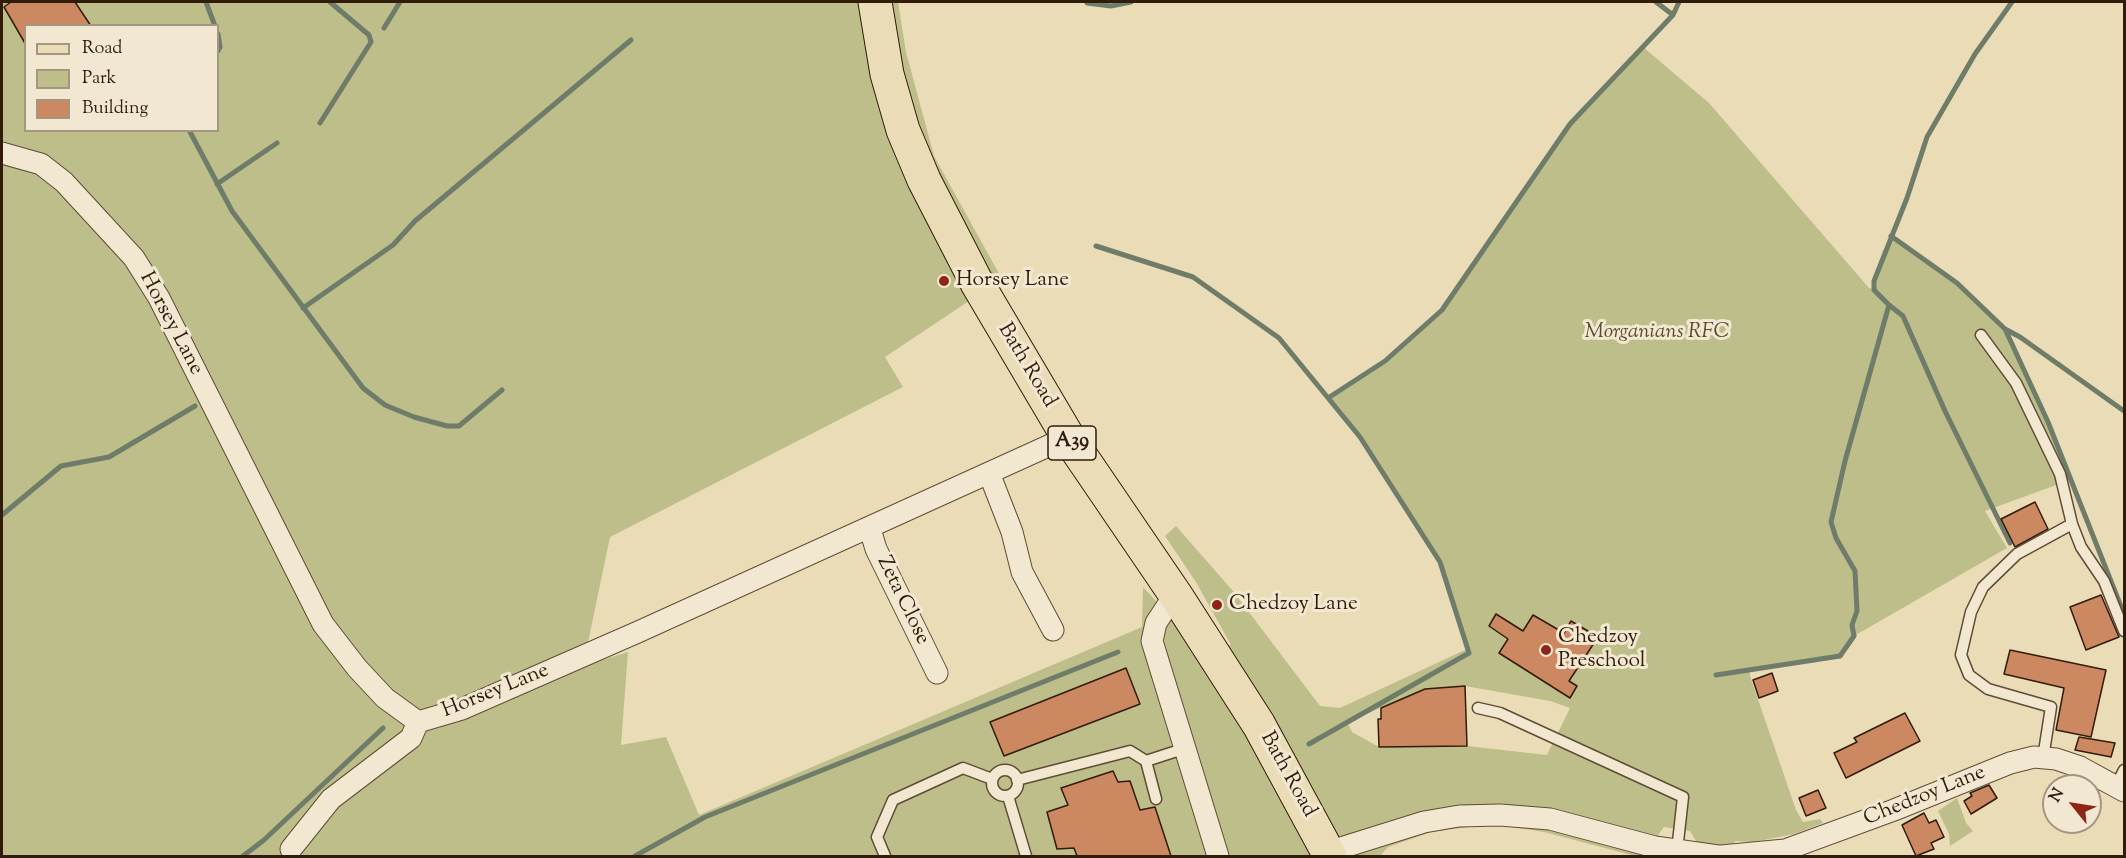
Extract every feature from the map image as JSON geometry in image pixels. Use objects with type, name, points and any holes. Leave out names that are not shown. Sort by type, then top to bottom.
[{"type":"main road","name":"Bath Road","points":[[875,2],[887,74],[903,130],[924,180],[977,283],[1068,437],[1175,594],[1260,725],[1329,854]]},
{"type":"street","name":"Horsey Lane","points":[[2,153],[41,164],[64,182],[134,258],[164,308],[323,624],[357,668],[385,698],[418,722],[462,709],[870,528],[1068,437]]},
{"type":"street","points":[[989,473],[1018,530],[1022,572],[1053,630]]},
{"type":"street","name":"Zeta Close","points":[[870,528],[876,549],[937,673]]},
{"type":"street","points":[[1175,594],[1156,623],[1152,641],[1218,856]]},
{"type":"street","points":[[291,849],[331,799],[411,738],[418,722]]},
{"type":"street","name":"Chedzoy Lane","points":[[1329,854],[1424,822],[1459,816],[1500,815],[1550,819],[1677,851],[1719,856],[1785,850],[1894,810],[2010,762],[2043,758],[2080,767],[2122,782]]},
{"type":"lane","points":[[1981,335],[2016,383],[2055,464],[2081,547],[2104,581],[2124,631]]},
{"type":"lane","points":[[2043,758],[2051,707],[1988,689],[1969,675],[1961,655],[1964,636],[1983,588],[2017,554],[2072,524]]},
{"type":"lane","points":[[1478,708],[1500,713],[1683,797],[1677,851]]},
{"type":"lane","points":[[1146,761],[1184,749]]},
{"type":"lane","points":[[1017,780],[1130,751],[1146,761],[1156,799]]},
{"type":"lane","points":[[885,856],[877,837],[893,800],[963,768],[992,779]]},
{"type":"lane","points":[[992,779],[1002,770],[1014,774],[1017,787],[1008,796]]},
{"type":"lane","points":[[992,779],[995,792],[1008,796]]},
{"type":"lane","points":[[1008,796],[1026,856]]},
{"type":"green space","name":"Morganians RFC","points":[[2,2],[898,2],[906,52],[934,156],[1002,279],[885,357],[903,387],[610,537],[583,666],[628,652],[621,745],[666,737],[699,815],[1142,627],[1143,587],[1197,645],[1231,645],[1196,582],[1165,536],[1176,526],[1233,591],[1320,706],[1340,708],[1467,649],[1440,562],[1360,437],[1328,398],[1385,361],[1442,310],[1570,124],[1643,47],[1709,103],[1869,288],[1874,289],[1874,281],[1891,236],[1957,283],[2005,329],[2048,422],[2070,480],[1985,511],[2007,548],[1854,636],[1840,656],[1750,671],[1796,810],[1803,822],[1820,819],[1823,823],[1794,834],[1753,842],[1735,841],[1729,856],[1635,856],[1544,832],[1492,824],[1431,832],[1388,847],[1380,856],[2,856]],"holes":[[[1465,686],[1550,701],[1570,708],[1547,755],[1467,746],[1379,747],[1352,732],[1347,722],[1425,689]],[[1664,827],[1690,831],[1697,843],[1656,838]]]},
{"type":"green space","points":[[1957,798],[1966,823],[1973,831],[1950,846],[1949,834],[1938,811]]},
{"type":"building","points":[[11,2],[75,2],[90,24],[24,24],[24,42],[4,7]]},
{"type":"building","points":[[2035,502],[2048,529],[2015,547],[2001,519]]},
{"type":"building","points":[[2101,595],[2119,637],[2086,650],[2070,607]]},
{"type":"building","points":[[1496,614],[1523,631],[1533,615],[1564,633],[1571,621],[1598,637],[1569,681],[1577,686],[1570,698],[1499,653],[1508,639],[1489,626]]},
{"type":"building","points":[[2010,650],[2106,670],[2091,737],[2056,730],[2064,688],[2004,674]]},
{"type":"building","points":[[1126,668],[1140,704],[1004,756],[990,722]]},
{"type":"building","points":[[1772,673],[1778,691],[1759,698],[1753,680]]},
{"type":"building","points":[[1465,686],[1467,746],[1379,747],[1378,719],[1381,719],[1381,708],[1425,689]]},
{"type":"building","points":[[1905,713],[1920,741],[1846,778],[1834,753],[1857,742],[1854,738]]},
{"type":"building","points":[[2079,737],[2115,743],[2111,757],[2075,750]]},
{"type":"building","points":[[1113,771],[1118,782],[1130,781],[1140,810],[1155,807],[1171,856],[1077,856],[1074,848],[1057,849],[1047,812],[1068,805],[1061,788]]},
{"type":"building","points":[[1989,785],[1997,798],[1971,814],[1964,801],[1972,796],[1970,793]]},
{"type":"building","points":[[1818,790],[1826,808],[1806,816],[1799,798]]},
{"type":"building","points":[[1924,813],[1929,823],[1936,820],[1944,837],[1931,843],[1934,849],[1916,856],[1902,825]]},
{"type":"waterway","points":[[206,2],[214,24]]},
{"type":"waterway","points":[[320,123],[371,42],[369,35],[330,2]]},
{"type":"waterway","points":[[384,28],[400,2]]},
{"type":"waterway","points":[[1087,3],[1111,6],[1131,2]]},
{"type":"waterway","points":[[1656,2],[1673,15]]},
{"type":"waterway","points":[[1328,398],[1385,361],[1442,310],[1570,124],[1673,15],[1679,2]]},
{"type":"waterway","points":[[1716,675],[1840,656],[1854,636],[1852,625],[1857,611],[1855,571],[1836,538],[1831,522],[1845,461],[1889,305],[1874,290],[1874,281],[1907,198],[1927,137],[1975,54],[2012,2]]},
{"type":"waterway","points":[[219,40],[219,49]]},
{"type":"waterway","points":[[303,308],[393,245],[415,221],[631,40]]},
{"type":"waterway","points":[[190,132],[232,211],[363,388],[385,405],[414,417],[447,426],[459,426],[502,390]]},
{"type":"waterway","points":[[217,184],[277,143]]},
{"type":"waterway","points":[[1891,236],[1957,283],[2005,329],[2048,422],[2124,614]]},
{"type":"waterway","points":[[1096,246],[1193,277],[1279,338],[1360,437],[1440,562],[1469,653],[1309,744]]},
{"type":"waterway","points":[[1889,305],[1903,316],[1945,411],[2010,543]]},
{"type":"waterway","points":[[2005,329],[2020,337],[2124,411]]},
{"type":"waterway","points":[[2,515],[61,466],[109,457],[195,406]]},
{"type":"waterway","points":[[635,856],[705,817],[1118,652]]},
{"type":"waterway","points":[[243,856],[264,840],[383,728]]},
{"type":"place","name":"Horsey Lane","points":[[944,281]]},
{"type":"place","name":"Chedzoy Lane","points":[[1217,605]]},
{"type":"place","name":"Chedzoy Preschool","points":[[1546,650]]}]
